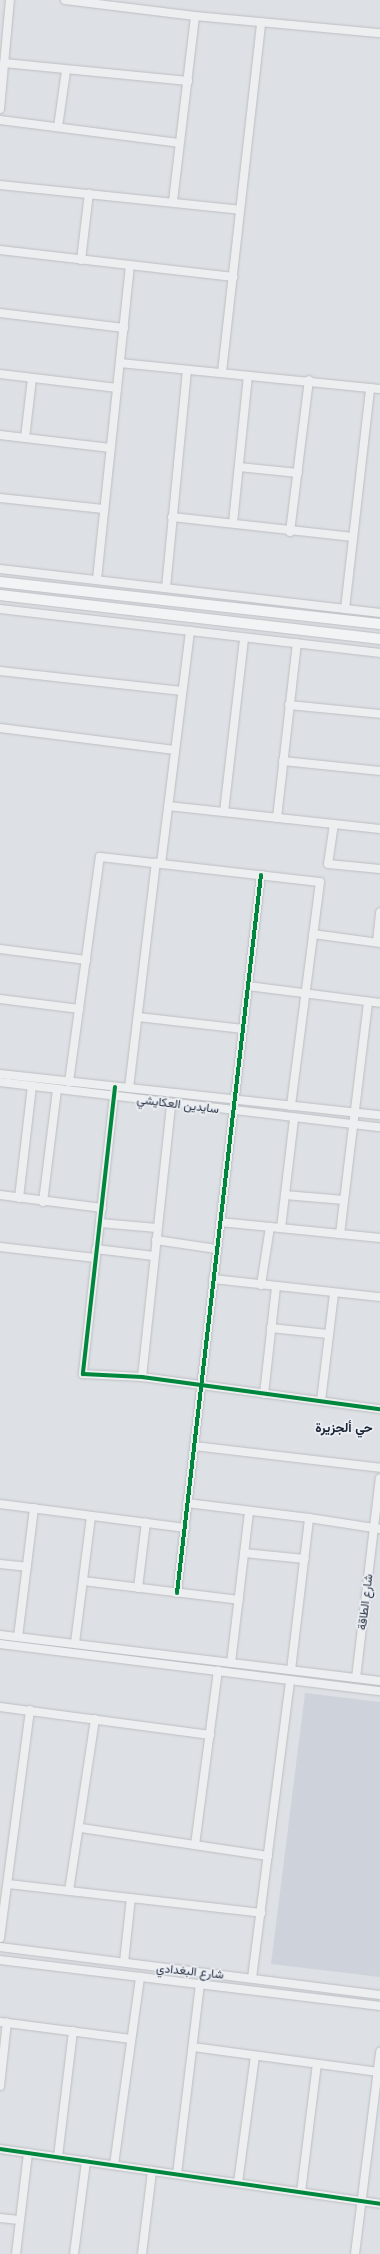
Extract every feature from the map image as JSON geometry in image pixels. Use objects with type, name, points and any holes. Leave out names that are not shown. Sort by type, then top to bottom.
[{"type":"main road","points":[[0,582],[380,624]]},
{"type":"main road","points":[[0,595],[380,639]]},
{"type":"main road","points":[[145,598],[149,605],[145,612]]},
{"type":"main road","points":[[168,600],[165,608],[169,615]]},
{"type":"main road","points":[[368,623],[380,616]]},
{"type":"street","points":[[0,109],[10,0]]},
{"type":"street","points":[[65,0],[195,16],[380,33]]},
{"type":"street","points":[[173,201],[195,16]]},
{"type":"street","points":[[222,372],[261,22]]},
{"type":"street","points":[[4,63],[66,71],[188,81]]},
{"type":"street","points":[[58,127],[66,71]]},
{"type":"street","points":[[0,120],[179,143]]},
{"type":"street","points":[[0,185],[173,201],[240,210]]},
{"type":"street","points":[[81,260],[89,193]]},
{"type":"street","points":[[0,250],[233,277]]},
{"type":"street","points":[[97,579],[103,509],[130,266]]},
{"type":"street","points":[[0,313],[124,328]]},
{"type":"street","points":[[120,363],[222,372],[248,376],[309,380],[380,389]]},
{"type":"street","points":[[166,588],[187,370]]},
{"type":"street","points":[[0,374],[117,388]]},
{"type":"street","points":[[233,524],[248,376]]},
{"type":"street","points":[[25,438],[32,378]]},
{"type":"street","points":[[290,532],[309,380]]},
{"type":"street","points":[[345,609],[370,388]]},
{"type":"street","points":[[0,435],[110,448]]},
{"type":"street","points":[[239,467],[298,473]]},
{"type":"street","points":[[0,498],[103,509]]},
{"type":"street","points":[[172,517],[290,532],[353,537]]},
{"type":"street","points":[[0,569],[380,612]]},
{"type":"street","points":[[0,609],[380,653]]},
{"type":"street","points":[[129,1088],[158,864],[168,806],[190,632]]},
{"type":"street","points":[[224,812],[244,638]]},
{"type":"street","points":[[277,818],[297,643]]},
{"type":"street","points":[[0,671],[182,691]]},
{"type":"street","points":[[289,705],[380,714]]},
{"type":"street","points":[[0,728],[175,750]]},
{"type":"street","points":[[283,761],[380,771]]},
{"type":"street","points":[[168,806],[380,829]]},
{"type":"street","points":[[334,824],[328,864],[380,869]]},
{"type":"street","points":[[69,1082],[100,857],[320,882],[291,1106]]},
{"type":"street","points":[[177,1593],[232,1111],[261,875]]},
{"type":"street","points":[[313,934],[378,943],[380,912]]},
{"type":"street","points":[[0,949],[86,960]]},
{"type":"street","points":[[248,986],[380,1003]]},
{"type":"street","points":[[0,999],[79,1009]]},
{"type":"street","points":[[340,1234],[368,1002]]},
{"type":"street","points":[[138,1017],[243,1029]]},
{"type":"street","name":"سايدين العكايشي","points":[[0,1074],[380,1115]]},
{"type":"street","name":"سايدين العكايشي","points":[[0,1082],[294,1119],[380,1127]]},
{"type":"street","points":[[19,1198],[32,1086]]},
{"type":"street","points":[[115,1087],[83,1374],[142,1377],[201,1387],[380,1409]]},
{"type":"street","points":[[43,1202],[57,1089]]},
{"type":"street","points":[[142,1377],[171,1104]]},
{"type":"street","points":[[281,1228],[294,1119]]},
{"type":"street","points":[[0,1195],[43,1202],[102,1208]]},
{"type":"street","points":[[285,1195],[344,1200]]},
{"type":"street","points":[[220,1222],[380,1238]]},
{"type":"street","points":[[100,1223],[157,1228]]},
{"type":"street","points":[[261,1285],[270,1227]]},
{"type":"street","points":[[156,1240],[216,1249]]},
{"type":"street","points":[[0,1247],[95,1258]]},
{"type":"street","points":[[96,1249],[154,1256]]},
{"type":"street","points":[[213,1278],[276,1287],[380,1297]]},
{"type":"street","points":[[264,1394],[276,1287]]},
{"type":"street","points":[[321,1402],[334,1293]]},
{"type":"street","points":[[271,1328],[328,1334]]},
{"type":"street","points":[[194,1446],[380,1468]]},
{"type":"street","name":"شارع الطاقة","points":[[356,1678],[377,1529],[380,1478]]},
{"type":"street","points":[[187,1503],[310,1518],[377,1529]]},
{"type":"street","points":[[0,1504],[185,1528]]},
{"type":"street","points":[[18,1637],[34,1508]]},
{"type":"street","points":[[231,1663],[240,1600],[249,1510]]},
{"type":"street","points":[[75,1644],[91,1516]]},
{"type":"street","points":[[292,1670],[310,1518]]},
{"type":"street","points":[[138,1588],[146,1522]]},
{"type":"street","points":[[244,1553],[305,1559]]},
{"type":"street","points":[[0,1564],[27,1567]]},
{"type":"street","points":[[83,1581],[240,1600]]},
{"type":"street","points":[[0,1635],[380,1681]]},
{"type":"street","points":[[0,1644],[380,1690]]},
{"type":"street","points":[[100,1656],[103,1652],[101,1647]]},
{"type":"street","points":[[113,1658],[111,1653],[114,1648]]},
{"type":"street","points":[[195,1845],[218,1671]]},
{"type":"street","points":[[252,1978],[290,1680]]},
{"type":"street","points":[[0,1707],[210,1735]]},
{"type":"street","points":[[0,1938],[30,1710]]},
{"type":"street","points":[[69,1891],[81,1828],[95,1719]]},
{"type":"street","points":[[81,1828],[268,1856]]},
{"type":"street","points":[[8,1884],[261,1912]]},
{"type":"street","points":[[124,1962],[131,1898]]},
{"type":"street","name":"شارع البغدادي","points":[[0,1947],[380,1995]]},
{"type":"street","name":"شارع البغدادي","points":[[0,1960],[380,2006]]},
{"type":"street","points":[[165,1980],[170,1975],[168,1968]]},
{"type":"street","points":[[180,1982],[177,1976],[182,1970]]},
{"type":"street","points":[[114,2165],[140,1977]]},
{"type":"street","points":[[177,2174],[200,1984]]},
{"type":"street","points":[[0,2086],[3,2022],[131,2040]]},
{"type":"street","points":[[58,2157],[73,2032]]},
{"type":"street","points":[[193,2047],[378,2072]]},
{"type":"street","points":[[355,2254],[380,2052]]},
{"type":"street","points":[[238,2183],[255,2056]]},
{"type":"street","points":[[301,2192],[317,2064]]},
{"type":"street","points":[[0,2149],[380,2204]]},
{"type":"street","points":[[16,2254],[28,2153]]},
{"type":"street","points":[[74,2254],[86,2161]]},
{"type":"street","points":[[142,2254],[152,2171]]},
{"type":"street","points":[[0,2218],[19,2220]]},
{"type":"shaded area","points":[[305,1693],[380,1702],[380,1977],[271,1964]]},
{"type":"cycle path","points":[[177,1593],[261,875]]},
{"type":"cycle path","points":[[115,1087],[83,1374],[142,1377],[380,1409]]},
{"type":"cycle path","points":[[0,2149],[380,2204]]},
{"type":"district","name":"حي ألجزيرة","points":[[344,1427]]}]
